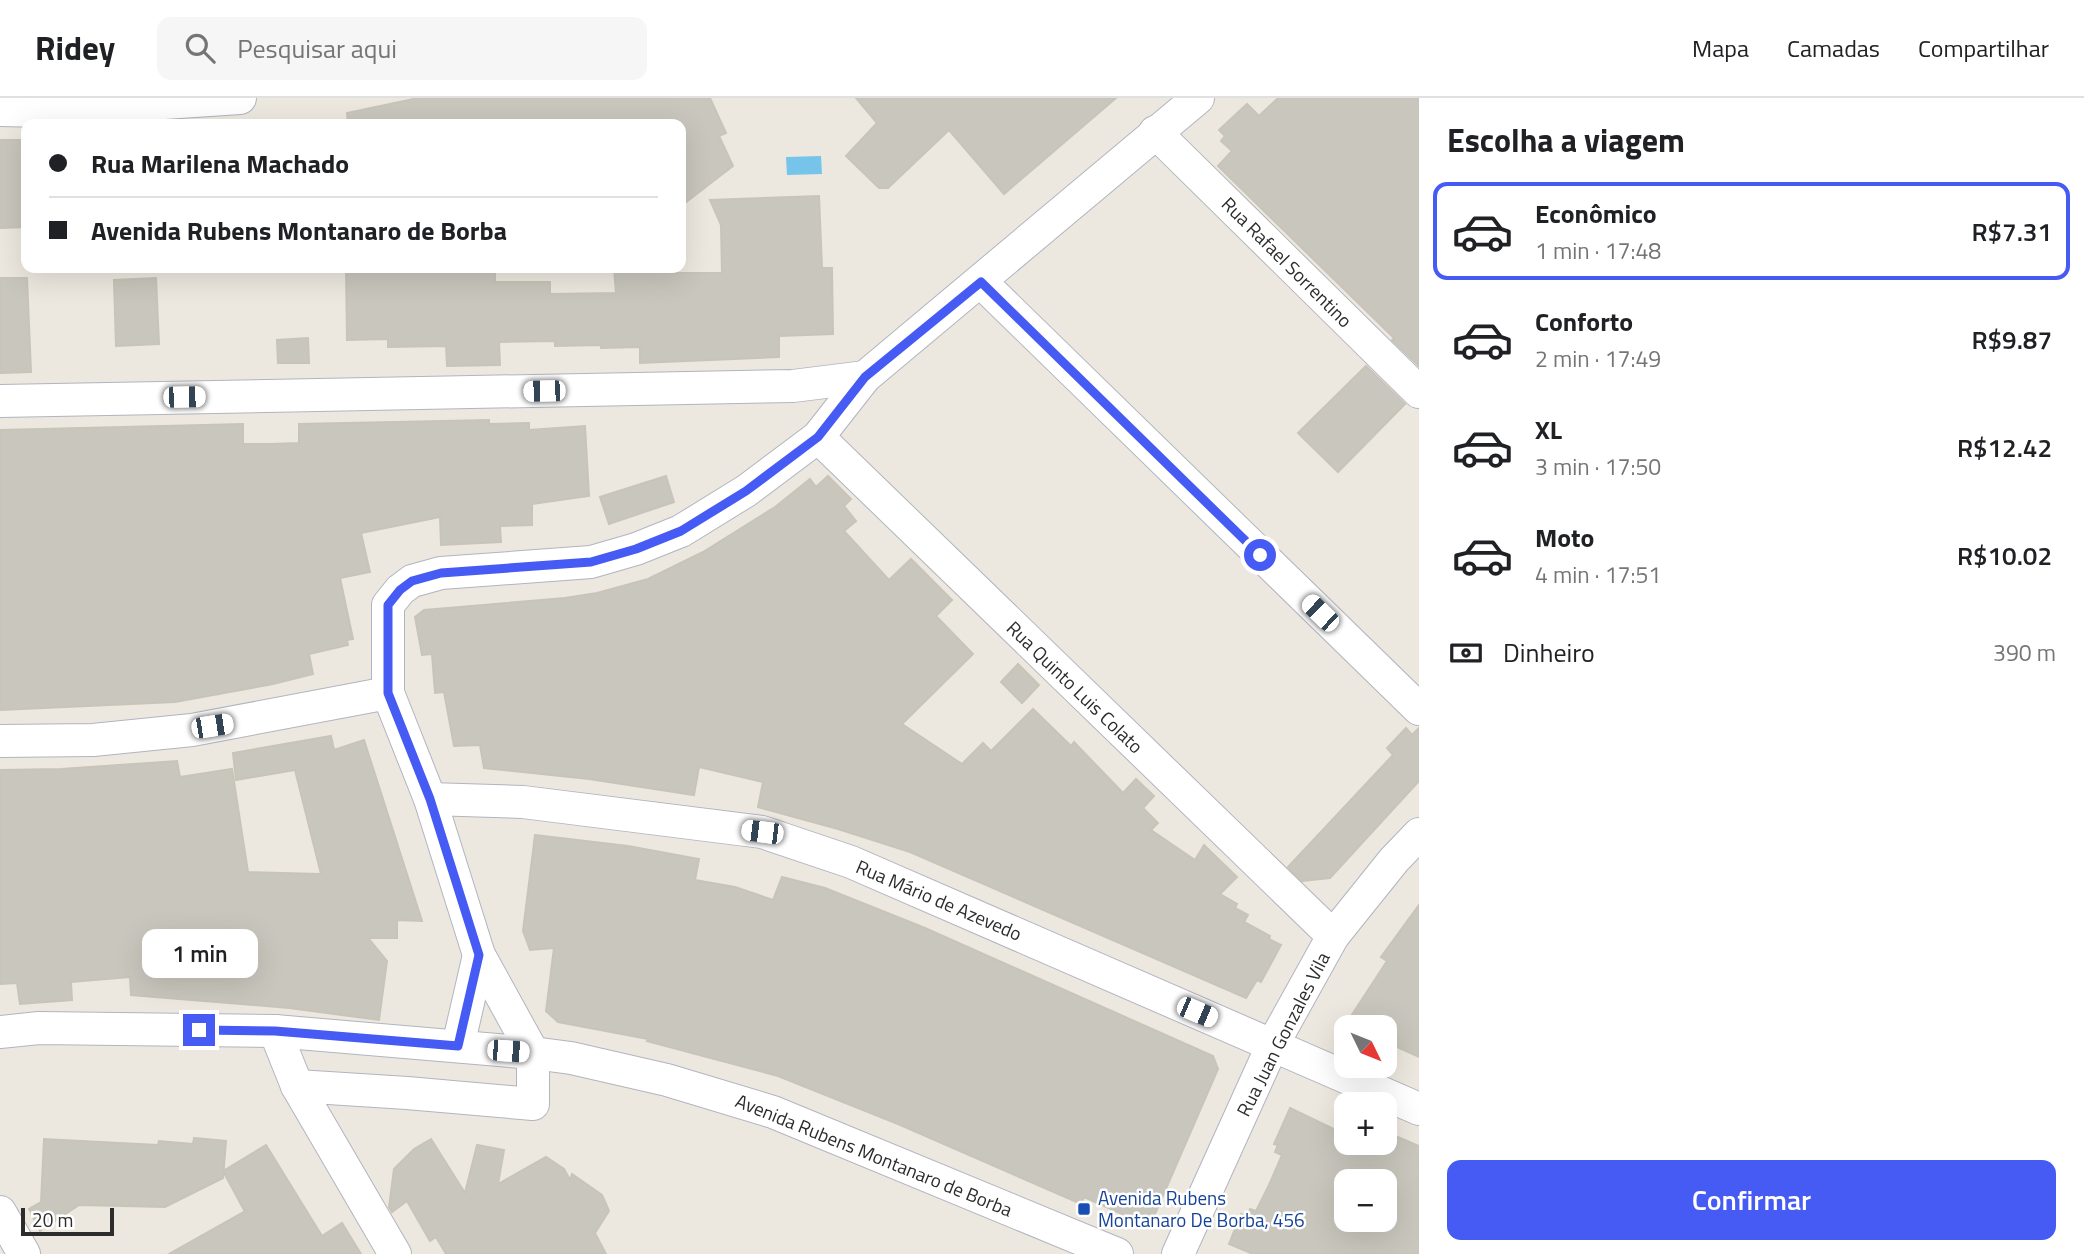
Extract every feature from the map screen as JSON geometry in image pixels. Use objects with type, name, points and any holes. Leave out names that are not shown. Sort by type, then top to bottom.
[{"type":"street","points":[[0,110],[80,109],[240,98]]},
{"type":"street","points":[[297,1086],[533,1104],[533,1053],[479,955],[430,799],[388,693],[388,605],[400,590],[412,581],[441,573],[591,562],[636,549],[692,525],[746,491],[818,437],[865,377],[1198,98]]},
{"type":"street","name":"Rua Rafael Sorrentino","points":[[1155,132],[1419,392]]},
{"type":"street","points":[[981,282],[1419,709]]},
{"type":"street","points":[[0,401],[793,386],[865,377]]},
{"type":"street","name":"Rua Quinto Luis Colato","points":[[818,437],[1333,936]]},
{"type":"street","points":[[0,741],[93,740],[192,730],[388,693]]},
{"type":"street","name":"Rua Mário de Azevedo","points":[[430,799],[523,802],[762,832],[851,862],[1419,1109]]},
{"type":"street","name":"Rua Juan Gonzales Vila","points":[[1178,1254],[1273,1044],[1333,936],[1394,860],[1419,834]]},
{"type":"street","points":[[458,1046],[479,955]]},
{"type":"street","name":"Avenida Rubens Montanaro de Borba","points":[[0,1032],[39,1028],[275,1031],[571,1058],[667,1080],[773,1112],[1068,1244],[1117,1254]]},
{"type":"street","points":[[275,1031],[297,1086],[395,1254]]},
{"type":"street","points":[[0,1212],[23,1254]]},
{"type":"water","points":[[821,156],[822,174],[787,175],[786,157]]},
{"type":"building","points":[[418,98],[710,98],[726,133],[719,136],[733,166],[686,202],[686,119],[348,119],[347,113]]},
{"type":"building","points":[[856,98],[1116,98],[1004,194],[949,130],[888,188],[879,188],[846,156],[877,123]]},
{"type":"building","points":[[1278,98],[1419,98],[1419,366],[1392,340],[1394,338],[1218,166],[1232,151],[1221,141],[1225,136],[1219,130],[1247,104],[1259,116]]},
{"type":"building","points":[[0,140],[21,140],[21,227],[0,228]]},
{"type":"building","points":[[819,196],[822,268],[832,268],[833,334],[779,336],[779,357],[640,363],[640,347],[555,346],[555,341],[499,342],[500,365],[447,366],[446,346],[388,347],[388,339],[347,340],[346,273],[495,273],[495,282],[550,282],[550,294],[616,293],[614,273],[722,273],[721,225],[710,200]]},
{"type":"building","points":[[0,278],[27,278],[31,372],[0,373]]},
{"type":"building","points":[[156,278],[159,344],[116,346],[114,280]]},
{"type":"building","points":[[308,338],[309,363],[278,363],[277,340]]},
{"type":"building","points":[[1366,366],[1405,404],[1338,472],[1298,433]]},
{"type":"building","points":[[489,420],[489,424],[529,423],[529,430],[585,426],[589,496],[532,504],[532,525],[500,526],[501,542],[441,545],[440,517],[361,533],[370,572],[340,578],[353,639],[347,640],[348,645],[309,654],[313,674],[175,702],[0,710],[0,430],[243,424],[243,444],[271,444],[299,443],[299,424]]},
{"type":"building","points":[[666,476],[674,502],[609,524],[600,497]]},
{"type":"building","points":[[828,476],[851,499],[844,506],[856,521],[844,531],[889,580],[911,559],[952,600],[936,616],[973,654],[902,724],[962,764],[983,743],[991,751],[1033,709],[1071,746],[1074,742],[1123,793],[1136,779],[1154,796],[1143,808],[1158,823],[1151,830],[1195,860],[1204,845],[1237,877],[1220,894],[1237,904],[1235,908],[1248,915],[1244,922],[1281,945],[1261,982],[1257,980],[1246,998],[910,852],[758,807],[763,782],[699,767],[694,795],[589,779],[484,768],[480,745],[454,746],[444,692],[435,693],[432,654],[422,655],[415,617],[424,610],[565,598],[597,593],[648,579],[703,552],[775,507],[810,479],[816,487]]},
{"type":"building","points":[[1018,664],[1039,685],[1022,703],[1001,682]]},
{"type":"building","points":[[1406,728],[1412,735],[1419,728],[1419,781],[1330,878],[1302,881],[1288,867],[1393,755],[1387,748]]},
{"type":"building","points":[[331,736],[334,750],[364,740],[422,921],[397,920],[397,938],[368,938],[387,961],[379,1020],[289,1008],[131,995],[130,977],[71,982],[72,1000],[20,1004],[17,983],[0,984],[0,770],[177,761],[180,777],[232,769],[248,872],[321,874],[295,770],[236,780],[233,753]]},
{"type":"building","points":[[535,835],[628,846],[699,859],[695,880],[735,887],[773,900],[782,877],[825,888],[925,928],[1213,1056],[1218,1069],[1152,1221],[1136,1214],[1133,1219],[1084,1197],[1081,1204],[898,1124],[778,1076],[647,1041],[648,1039],[558,1022],[546,1011],[554,948],[530,950],[523,931]]},
{"type":"building","points":[[1419,905],[1419,1057],[1397,1047],[1397,1015],[1352,1015],[1387,961],[1381,957]]},
{"type":"building","points":[[1290,1108],[1334,1129],[1334,1155],[1397,1155],[1397,1137],[1419,1146],[1419,1254],[1253,1254],[1229,1244],[1241,1214],[1248,1216],[1250,1209],[1256,1211],[1269,1185],[1282,1155],[1275,1152],[1278,1145],[1274,1144]]},
{"type":"building","points":[[194,1138],[226,1141],[223,1178],[165,1207],[79,1205],[40,1231],[29,1209],[41,1202],[44,1139],[158,1145],[159,1141],[193,1144]]},
{"type":"building","points":[[431,1139],[465,1193],[477,1145],[504,1150],[498,1184],[546,1157],[564,1169],[570,1180],[572,1174],[602,1195],[609,1211],[595,1233],[606,1254],[446,1254],[436,1237],[430,1241],[407,1201],[392,1212],[389,1207],[394,1169],[414,1149]]},
{"type":"building","points":[[266,1145],[322,1236],[342,1223],[361,1254],[169,1254],[247,1210],[244,1210],[223,1171]]},
{"type":"place","name":"Avenida Rubens Montanaro De Borba, 456","points":[[1084,1209]]},
{"type":"route","points":[[199,1030],[275,1031],[458,1046],[479,955],[430,799],[388,693],[388,605],[400,590],[412,581],[441,573],[591,562],[636,549],[681,531],[746,491],[818,437],[865,377],[981,282],[1260,555]]}]
